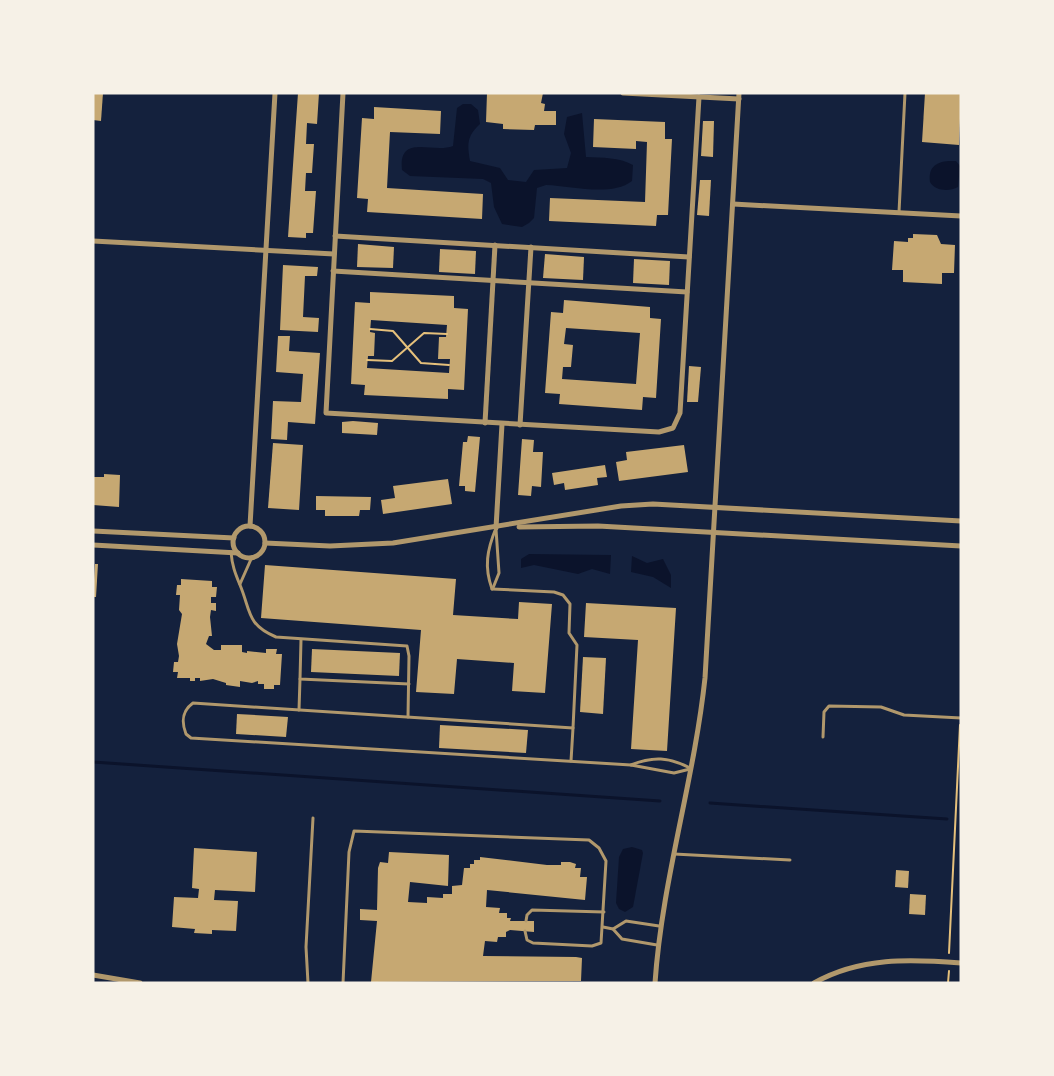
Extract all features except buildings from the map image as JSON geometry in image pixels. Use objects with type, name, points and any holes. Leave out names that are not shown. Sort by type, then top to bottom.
[{"type":"street","points":[[250,526],[274,93]]},
{"type":"street","points":[[343,93],[326,413],[659,432],[673,428],[680,413],[699,97]]},
{"type":"street","points":[[623,93],[699,97],[739,96],[705,678],[692,769],[659,926],[655,983]]},
{"type":"street","points":[[733,204],[961,216]]},
{"type":"street","points":[[335,236],[689,257]]},
{"type":"street","points":[[93,241],[334,254]]},
{"type":"street","points":[[484,423],[495,245]]},
{"type":"street","points":[[520,424],[531,247]]},
{"type":"street","points":[[333,271],[687,292]]},
{"type":"street","points":[[496,528],[502,424]]},
{"type":"street","points":[[265,543],[373,545],[496,528],[637,504],[961,521]]},
{"type":"street","points":[[93,545],[231,552],[252,557],[261,552],[265,543],[260,530],[250,526],[242,528],[234,538]]},
{"type":"street","points":[[496,528],[598,526],[961,546]]},
{"type":"street","points":[[93,531],[234,538]]},
{"type":"street","points":[[234,538],[238,553]]},
{"type":"street","points":[[814,983],[836,972],[874,962],[914,960],[961,963]]},
{"type":"street","points":[[93,975],[140,983]]},
{"type":"lane","points":[[899,212],[905,93]]},
{"type":"lane","points":[[492,589],[499,573],[496,528]]},
{"type":"lane","points":[[492,589],[487,574],[488,548],[496,528]]},
{"type":"lane","points":[[231,552],[233,568],[250,618],[262,631],[276,637],[407,646],[408,717]]},
{"type":"lane","points":[[240,584],[252,557]]},
{"type":"lane","points":[[492,589],[554,592],[563,596],[570,604],[569,633],[577,645],[571,762]]},
{"type":"lane","points":[[299,710],[301,639]]},
{"type":"lane","points":[[300,679],[409,684]]},
{"type":"lane","points":[[573,728],[193,703],[185,709],[183,726],[191,738],[631,765],[674,773],[692,769]]},
{"type":"lane","points":[[823,737],[824,712],[829,706],[881,707],[904,715],[961,718]]},
{"type":"lane","points":[[631,765],[649,758],[674,759],[692,769]]},
{"type":"lane","points":[[308,983],[306,947],[313,818]]},
{"type":"lane","points":[[343,983],[349,852],[354,831],[589,840],[599,848],[606,861],[601,943],[592,946],[533,942],[527,940],[525,931]]},
{"type":"lane","points":[[674,854],[790,860]]},
{"type":"lane","points":[[526,921],[526,915],[532,910],[604,912]]},
{"type":"lane","points":[[613,929],[626,921],[659,926]]},
{"type":"lane","points":[[603,927],[613,929],[622,939],[657,945]]},
{"type":"path","points":[[370,330],[393,331],[421,363],[449,365]]},
{"type":"path","points":[[367,360],[392,361],[424,333],[447,334]]},
{"type":"path","points":[[949,951],[961,718]]},
{"type":"water","points":[[463,104],[471,104],[478,110],[480,124],[469,141],[470,161],[500,168],[508,180],[526,182],[534,170],[567,168],[571,153],[564,134],[567,117],[582,113],[586,157],[628,162],[633,165],[632,181],[613,189],[602,190],[546,185],[537,188],[534,218],[529,223],[522,227],[502,224],[494,207],[491,183],[483,179],[410,176],[402,170],[402,159],[405,152],[411,148],[453,146],[457,108]]},
{"type":"water","points":[[956,161],[960,166],[958,187],[947,190],[939,189],[930,182],[931,169],[936,164]]},
{"type":"water","points":[[529,554],[611,555],[610,574],[592,569],[578,574],[534,565],[521,568],[521,559]]},
{"type":"water","points":[[632,556],[647,563],[663,559],[671,575],[671,588],[653,577],[631,572]]},
{"type":"water","points":[[632,847],[642,850],[643,853],[633,907],[625,912],[619,909],[616,903],[619,857],[623,849]]},
{"type":"waterway","points":[[93,762],[660,801]]},
{"type":"waterway","points":[[710,803],[947,819]]}]
